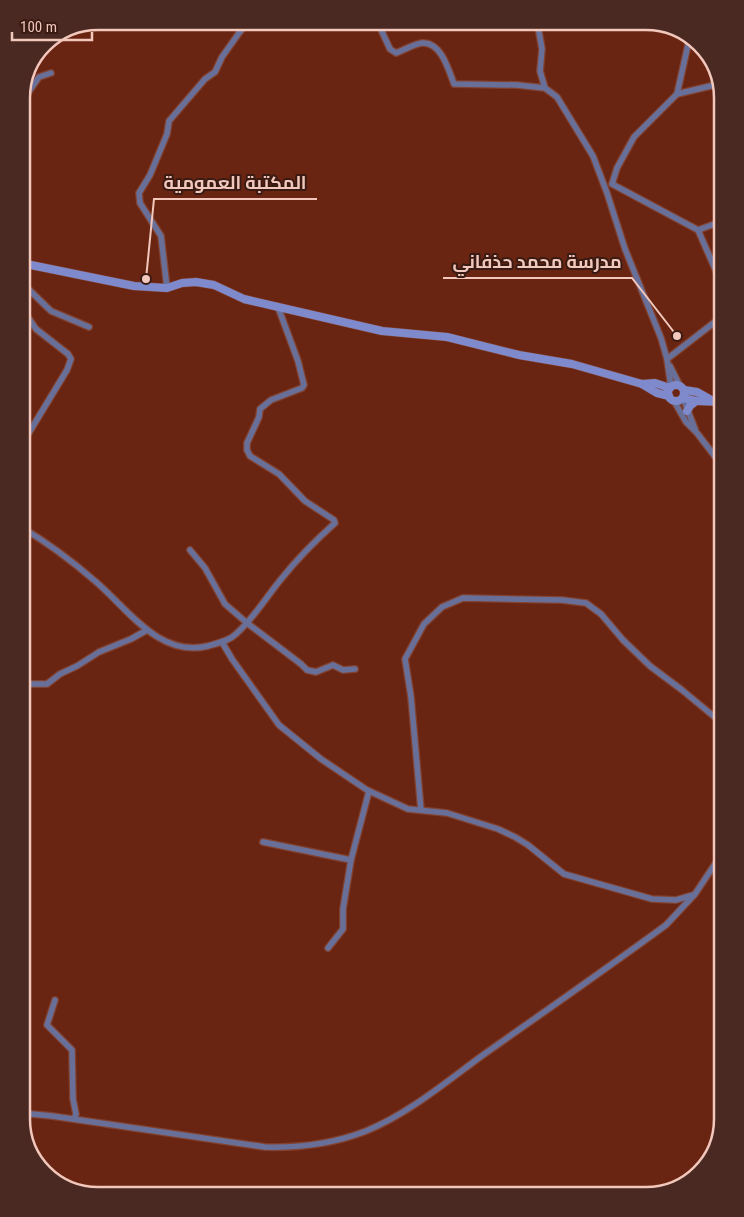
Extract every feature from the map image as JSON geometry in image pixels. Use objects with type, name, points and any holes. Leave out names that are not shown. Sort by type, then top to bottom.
[{"type":"street","points":[[167,288],[161,236],[140,203],[140,193],[150,175],[167,134],[169,121],[205,79],[215,72],[222,57],[242,30]]},
{"type":"street","points":[[381,30],[390,49],[396,53],[423,42],[433,46],[445,60],[454,84],[517,85],[545,88],[557,97],[593,156],[607,192],[625,249],[661,338],[668,362],[683,393],[697,433]]},
{"type":"street","points":[[539,30],[542,49],[540,71],[545,88]]},
{"type":"street","points":[[677,94],[688,45]]},
{"type":"street","points":[[31,89],[39,77],[51,73]]},
{"type":"street","points":[[607,192],[612,184],[616,168],[634,137],[677,94],[713,86]]},
{"type":"street","points":[[612,184],[698,230],[714,266]]},
{"type":"street","points":[[698,230],[714,224]]},
{"type":"street","points":[[30,266],[134,286],[167,288],[182,283],[204,283],[214,285],[244,299],[382,331],[447,337],[520,355],[572,364],[642,384],[671,399],[679,401],[683,393]]},
{"type":"street","points":[[30,291],[51,311],[89,327]]},
{"type":"street","points":[[30,533],[64,554],[97,582],[147,630],[165,641],[181,647],[197,648],[222,642],[235,636],[282,578],[318,538],[335,523],[334,520],[305,501],[279,474],[250,456],[247,450],[247,444],[259,417],[260,409],[271,400],[302,388],[304,385],[298,360],[278,307]]},
{"type":"street","points":[[30,320],[36,329],[68,354],[71,359],[68,370],[30,431]]},
{"type":"street","points":[[668,362],[714,323]]},
{"type":"street","points":[[668,362],[668,391],[671,399],[686,422],[714,456]]},
{"type":"street","points":[[642,384],[676,385],[683,393],[696,401],[714,401]]},
{"type":"street","points":[[683,393],[696,392],[714,401]]},
{"type":"street","points":[[688,411],[690,406],[696,401]]},
{"type":"street","points":[[190,550],[205,568],[225,604],[246,623],[308,670],[316,672],[332,664],[343,670],[355,669]]},
{"type":"street","points":[[421,810],[411,697],[405,659],[424,624],[442,606],[463,598],[562,600],[586,603],[602,614],[622,640],[650,666],[714,717]]},
{"type":"street","points":[[30,684],[47,684],[60,674],[78,666],[99,652],[131,639],[147,630]]},
{"type":"street","points":[[222,642],[279,726],[321,759],[369,791],[408,808],[447,813],[507,833],[528,845],[564,874],[652,900],[676,900],[688,898],[695,894]]},
{"type":"street","points":[[328,948],[343,929],[343,909],[351,860],[369,791]]},
{"type":"street","points":[[263,842],[351,860]]},
{"type":"street","points":[[30,1114],[265,1147],[291,1148],[320,1144],[365,1131],[389,1120],[431,1092],[666,925],[695,894],[714,866]]},
{"type":"street","points":[[676,900],[681,904],[681,910]]},
{"type":"street","points":[[55,1000],[47,1025],[72,1050],[72,1084],[76,1114],[74,1119]]},
{"type":"place","name":"المكتبة العمومية","points":[[146,279]]},
{"type":"place","name":"مدرسة محمد حذفاني","points":[[677,336]]}]
